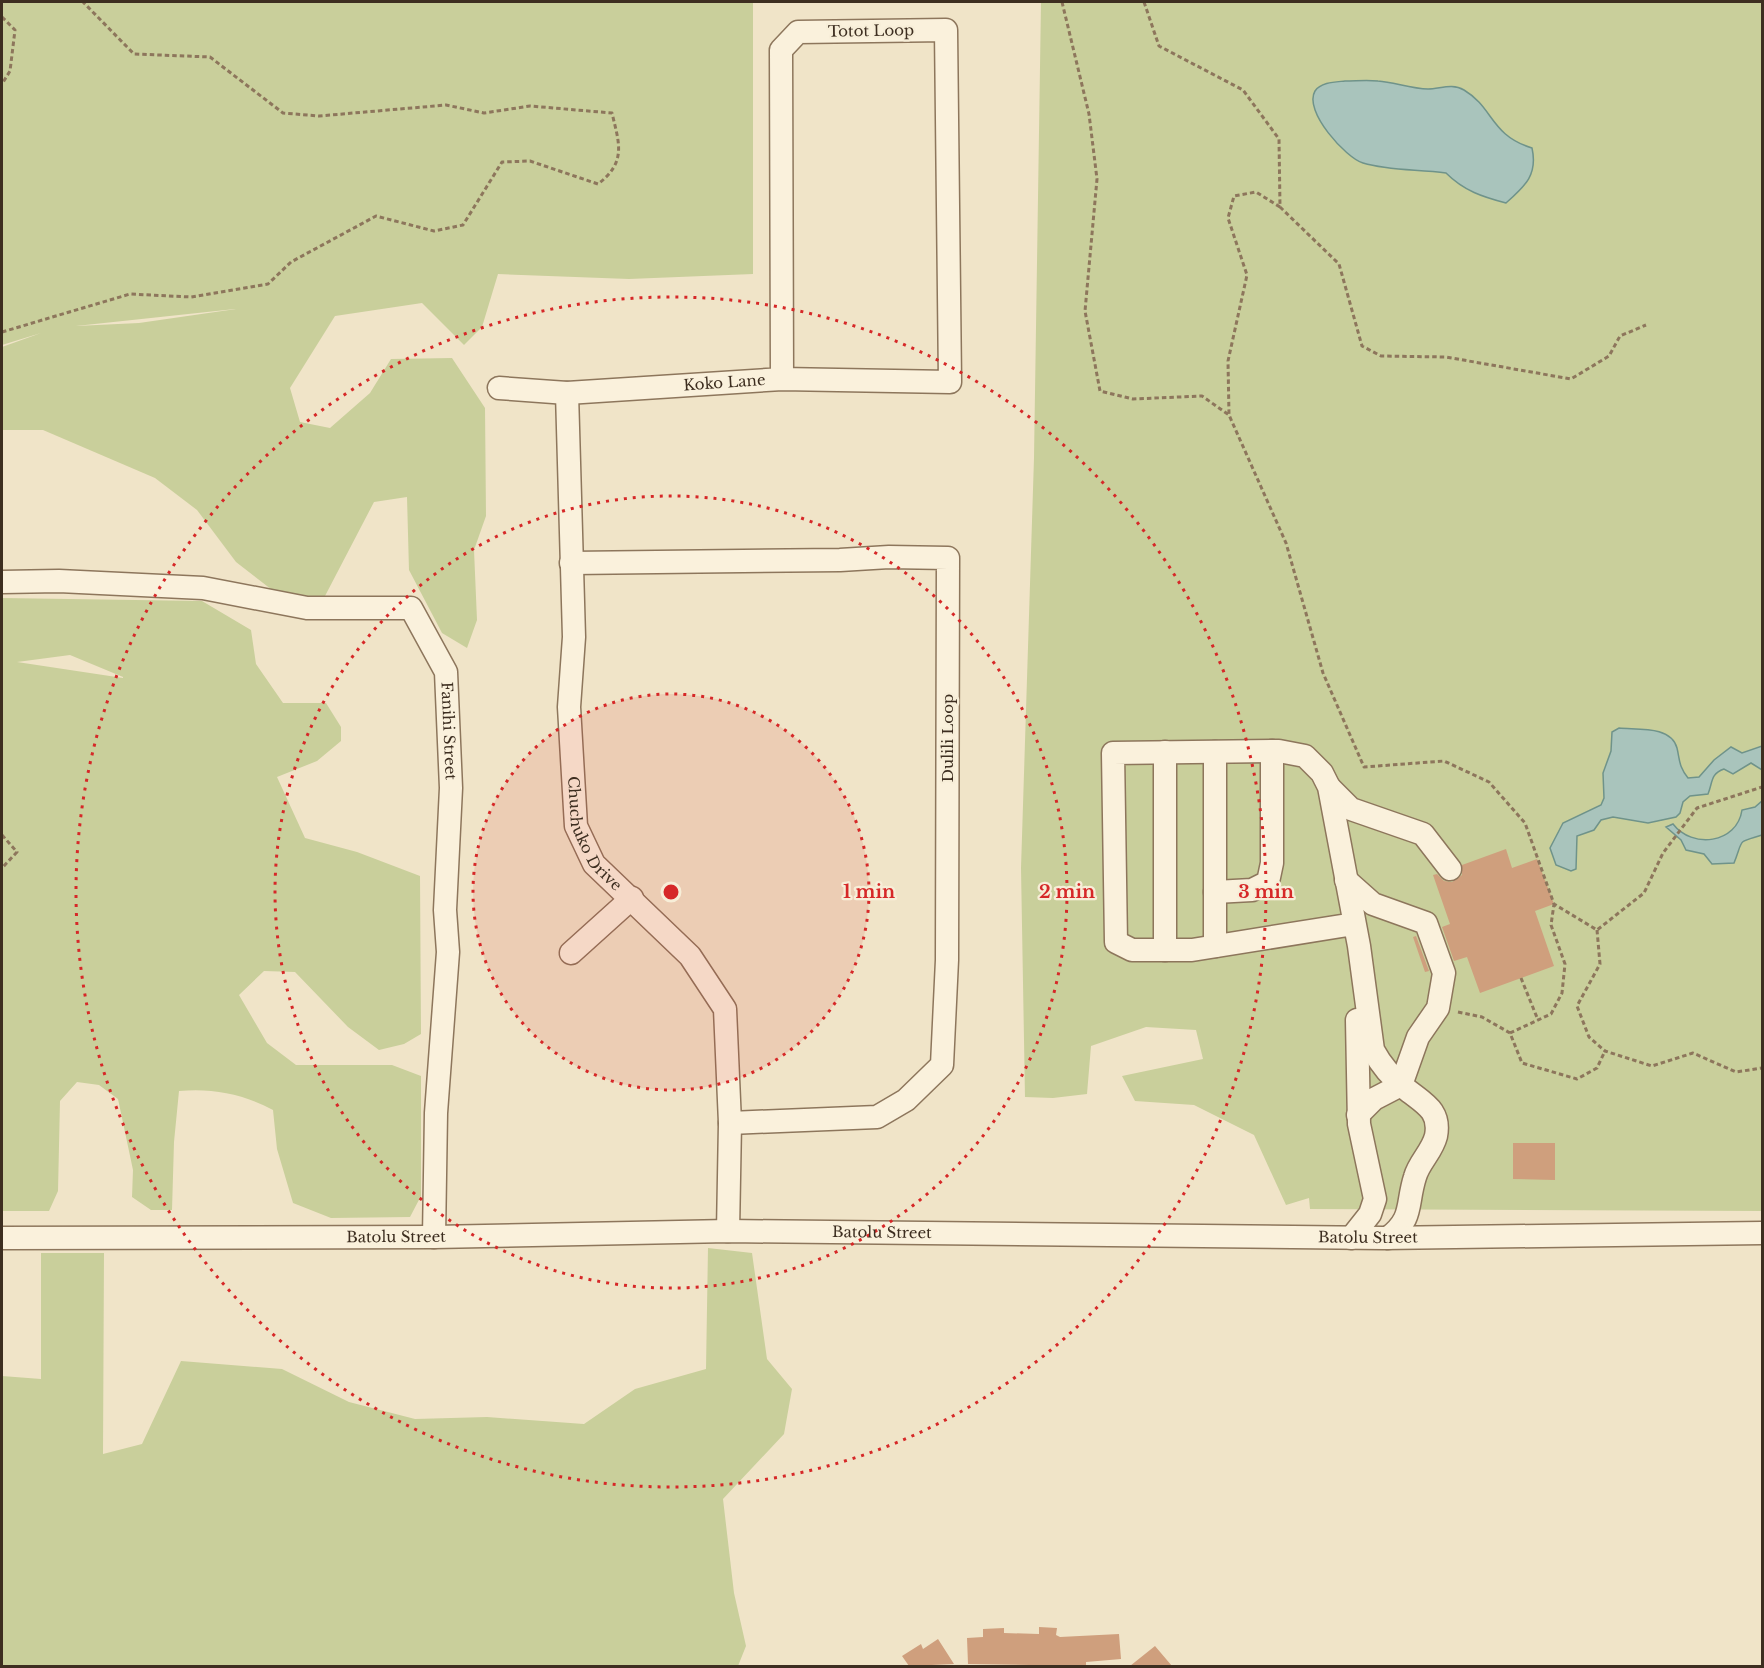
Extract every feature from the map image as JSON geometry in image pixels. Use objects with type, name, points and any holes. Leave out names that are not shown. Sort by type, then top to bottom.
[{"type":"street","name":"Totot Loop","points":[[782,379],[782,50],[798,32],[946,30],[950,382]]},
{"type":"street","name":"Koko Lane","points":[[499,388],[567,393],[782,379],[950,382]]},
{"type":"street","name":"Chuchuko Drive","points":[[567,393],[574,637],[569,707],[576,826],[594,864],[690,956],[725,1009],[730,1123],[728,1231]]},
{"type":"street","name":"Dulili Loop","points":[[571,563],[840,560],[889,556],[948,558],[947,960],[942,1065],[906,1100],[877,1117],[730,1123]]},
{"type":"street","name":"Fanihi Street","points":[[2,582],[59,581],[203,588],[306,608],[411,608],[446,672],[451,788],[445,910],[448,952],[436,1113],[434,1237]]},
{"type":"street","points":[[1215,892],[1251,890],[1268,882],[1272,863],[1272,751]]},
{"type":"street","points":[[1353,919],[1215,946],[1132,950],[1116,942],[1113,753],[1272,751],[1305,756],[1322,774],[1329,787],[1335,809],[1346,880],[1353,919],[1374,1050],[1380,1062],[1401,1085],[1427,1104],[1434,1113],[1436,1134],[1414,1179],[1404,1224],[1388,1238]]},
{"type":"street","points":[[1165,752],[1165,950]]},
{"type":"street","points":[[1215,752],[1215,946]]},
{"type":"street","points":[[1329,787],[1351,809],[1423,834],[1450,870]]},
{"type":"street","points":[[1346,880],[1373,904],[1426,923],[1444,973],[1438,1008],[1418,1037],[1401,1085],[1374,1099],[1358,1115]]},
{"type":"street","points":[[571,953],[632,898]]},
{"type":"street","points":[[1351,1238],[1370,1214],[1375,1199],[1374,1186],[1363,1154],[1358,1115],[1353,919]]},
{"type":"street","name":"Batolu Street","points":[[2,1238],[434,1237],[728,1231],[1351,1238],[1762,1233]]},
{"type":"path","points":[[2,332],[130,294],[191,297],[268,284],[291,262],[376,216],[434,231],[463,225],[502,162],[530,161],[598,184],[613,173],[620,148],[612,113],[530,106],[484,113],[446,105],[319,116],[283,113],[210,57],[134,54],[83,2]]},
{"type":"path","points":[[1062,2],[1089,114],[1098,179],[1085,311],[1100,391],[1133,399],[1202,396],[1229,415]]},
{"type":"path","points":[[1144,2],[1159,46],[1243,90],[1280,139],[1280,207]]},
{"type":"path","points":[[2,17],[15,30],[10,71],[2,84]]},
{"type":"path","points":[[1510,1033],[1551,1014],[1562,993],[1565,964],[1551,925],[1554,904],[1525,823],[1489,782],[1444,761],[1364,767],[1323,673],[1286,543],[1229,415],[1228,361],[1247,276],[1228,218],[1234,196],[1256,192],[1280,207],[1339,264],[1362,346],[1381,356],[1446,357],[1571,379],[1609,356],[1620,336],[1646,325]]},
{"type":"path","points":[[1597,930],[1644,892],[1663,853],[1697,808],[1762,787]]},
{"type":"path","points":[[2,835],[16,852],[2,868]]},
{"type":"path","points":[[1554,904],[1597,930]]},
{"type":"path","points":[[1597,930],[1600,964],[1577,1006],[1589,1036],[1605,1050],[1652,1066],[1692,1053],[1736,1072],[1762,1068]]},
{"type":"path","points":[[1521,978],[1539,1020]]},
{"type":"path","points":[[1438,1008],[1482,1017],[1510,1033],[1522,1063],[1577,1079],[1597,1068],[1605,1050]]},
{"type":"green space","points":[[2,2],[753,2],[753,274],[629,279],[498,274],[482,327],[464,345],[422,303],[335,316],[290,388],[300,422],[330,428],[370,393],[391,359],[452,358],[485,408],[486,516],[474,550],[477,620],[467,648],[442,633],[409,570],[407,497],[374,502],[325,596],[280,596],[236,562],[197,510],[155,478],[43,430],[2,430],[2,347],[41,333],[2,345]],"holes":[[[236,309],[139,323],[76,326]]]},
{"type":"green space","points":[[1041,2],[1762,2],[1762,1211],[1310,1209],[1309,1198],[1286,1205],[1254,1135],[1194,1105],[1135,1101],[1122,1076],[1203,1059],[1196,1030],[1146,1027],[1091,1046],[1087,1094],[1053,1098],[1025,1097],[1021,868],[1034,458]]},
{"type":"green space","points":[[2,598],[202,601],[251,630],[256,664],[283,703],[326,703],[341,727],[341,741],[317,761],[277,777],[305,838],[357,852],[420,876],[421,1034],[404,1044],[379,1050],[348,1027],[295,972],[264,971],[239,995],[267,1043],[296,1065],[392,1065],[421,1076],[421,1196],[410,1217],[331,1218],[293,1203],[277,1149],[273,1110],[228,1093],[192,1090],[179,1091],[174,1142],[172,1210],[151,1210],[132,1197],[133,1170],[118,1099],[99,1085],[77,1082],[60,1101],[58,1191],[49,1211],[2,1211]],"holes":[[[70,655],[123,678],[17,662]]]},
{"type":"green space","points":[[708,1248],[752,1253],[767,1359],[792,1389],[784,1434],[723,1499],[734,1593],[746,1646],[738,1666],[2,1666],[2,1376],[41,1379],[41,1253],[104,1253],[103,1454],[142,1444],[181,1361],[282,1369],[349,1402],[415,1419],[487,1417],[584,1424],[635,1389],[706,1369]]},
{"type":"water","points":[[1378,81],[1422,89],[1450,87],[1464,90],[1474,97],[1508,136],[1532,148],[1533,166],[1528,179],[1506,203],[1474,192],[1446,173],[1363,163],[1337,143],[1320,121],[1315,110],[1313,100],[1318,88],[1329,83]]},
{"type":"water","points":[[1619,728],[1652,730],[1668,735],[1677,748],[1681,767],[1688,778],[1699,777],[1714,760],[1731,747],[1742,753],[1762,746],[1762,770],[1751,763],[1733,774],[1724,769],[1719,771],[1713,779],[1708,794],[1690,796],[1683,802],[1680,813],[1676,817],[1648,823],[1613,817],[1601,820],[1594,830],[1577,836],[1576,869],[1571,871],[1556,865],[1550,848],[1563,823],[1601,805],[1604,798],[1603,773],[1611,751],[1612,732]]},
{"type":"water","points":[[1762,801],[1762,835],[1748,839],[1740,845],[1734,863],[1712,864],[1704,854],[1686,850],[1681,840],[1666,827],[1673,824],[1681,832],[1691,837],[1702,840],[1713,839],[1732,830],[1742,810],[1755,807]]},
{"type":"building","points":[[1506,849],[1512,868],[1537,859],[1554,904],[1535,911],[1554,966],[1480,993],[1467,957],[1454,961],[1442,927],[1450,924],[1433,875],[1437,874],[1444,881],[1452,882],[1462,875],[1462,865]]},
{"type":"building","points":[[1416,936],[1429,971],[1425,972],[1413,937]]},
{"type":"building","points":[[1513,1143],[1555,1143],[1555,1180],[1513,1179]]},
{"type":"building","points":[[1039,1627],[1057,1628],[1056,1635],[1060,1637],[1119,1634],[1121,1659],[1086,1662],[1086,1666],[968,1664],[967,1638],[983,1637],[983,1629],[1004,1628],[1004,1633],[1039,1634]]},
{"type":"building","points":[[938,1639],[954,1664],[909,1666],[902,1656],[921,1644],[923,1649]]},
{"type":"building","points":[[1155,1646],[1172,1666],[1130,1666]]}]
